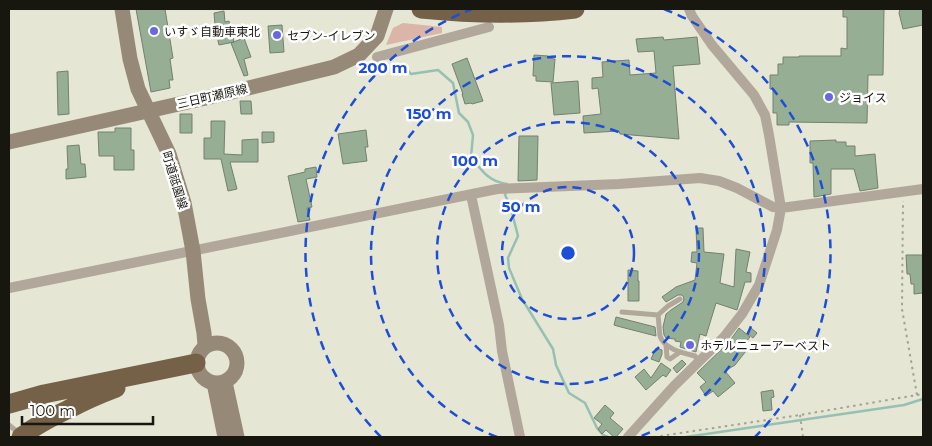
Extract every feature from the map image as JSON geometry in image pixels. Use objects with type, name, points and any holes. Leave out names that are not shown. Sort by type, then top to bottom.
[{"type":"highway","points":[[421,9],[503,13],[549,12],[575,9]]},
{"type":"highway","points":[[10,405],[44,394],[197,368]]},
{"type":"highway","points":[[26,433],[48,419],[108,391],[197,368]]},
{"type":"street","name":"町道祗園線","points":[[122,9],[130,59],[138,89],[169,154],[184,202],[193,251],[204,333],[211,344]]},
{"type":"street","name":"三日町瀬原線","points":[[9,142],[334,67],[359,54],[377,36],[386,9]]},
{"type":"street","points":[[628,437],[674,386],[724,337],[742,314],[759,285],[777,230],[782,208],[765,116],[754,95],[712,45],[689,9]]},
{"type":"street","points":[[377,57],[489,27]]},
{"type":"street","points":[[9,288],[497,189],[619,184],[700,178],[719,181],[737,188],[773,207],[782,208],[923,189]]},
{"type":"street","points":[[471,195],[499,325],[502,351],[520,437]]},
{"type":"street","points":[[211,344],[223,344],[229,346],[234,351],[237,364],[236,370],[232,376],[219,382],[205,379],[197,368],[199,354],[211,344]]},
{"type":"street","points":[[219,382],[225,437]]},
{"type":"street","points":[[219,382],[236,437]]},
{"type":"lane","points":[[622,312],[658,315],[680,299]]},
{"type":"lane","points":[[658,315],[661,338],[666,345],[680,352],[695,356],[699,362]]},
{"type":"lane","points":[[666,345],[667,357],[670,359],[680,352]]},
{"type":"lane","points":[[9,425],[15,430],[26,433]]},
{"type":"path","points":[[903,192],[902,309],[917,395]]},
{"type":"path","points":[[654,437],[923,394]]},
{"type":"path","points":[[800,415],[803,437]]},
{"type":"shaded area","points":[[403,23],[442,27],[442,33],[386,45],[393,28]]},
{"type":"building","points":[[136,9],[165,9],[173,58],[170,59],[173,80],[169,80],[170,88],[151,92]]},
{"type":"building","points":[[843,9],[884,9],[883,75],[868,75],[867,123],[789,122],[789,125],[777,125],[777,113],[773,113],[773,89],[770,89],[770,75],[778,75],[778,64],[783,64],[783,57],[841,56],[841,48],[847,49],[847,17],[843,17]]},
{"type":"building","points":[[900,9],[923,9],[923,25],[903,29],[899,13]]},
{"type":"building","points":[[224,11],[225,22],[229,21],[234,42],[219,45],[214,24],[214,13]]},
{"type":"building","points":[[282,25],[284,52],[270,53],[268,26]]},
{"type":"building","points":[[663,37],[664,40],[697,37],[700,64],[673,66],[679,139],[620,134],[619,131],[584,133],[583,116],[601,114],[598,88],[592,89],[592,78],[603,77],[602,62],[629,60],[630,75],[656,73],[654,51],[638,52],[636,39]]},
{"type":"building","points":[[244,38],[251,57],[244,59],[248,75],[244,76],[231,43]]},
{"type":"building","points":[[534,55],[548,56],[548,58],[555,59],[553,82],[536,81],[536,76],[533,76]]},
{"type":"building","points":[[467,58],[483,101],[472,104],[465,104],[452,64]]},
{"type":"building","points":[[68,71],[69,114],[58,115],[57,72]]},
{"type":"building","points":[[578,81],[580,113],[554,115],[551,83]]},
{"type":"building","points":[[240,101],[251,101],[252,114],[241,114]]},
{"type":"building","points":[[180,114],[192,114],[192,133],[180,133]]},
{"type":"building","points":[[211,121],[225,121],[224,154],[242,155],[242,140],[258,139],[258,162],[230,162],[237,189],[228,191],[221,159],[204,159],[204,138],[211,138]]},
{"type":"building","points":[[115,128],[131,128],[131,150],[134,150],[134,170],[114,170],[114,156],[99,156],[98,132],[115,132]]},
{"type":"building","points":[[366,130],[368,147],[365,147],[367,161],[343,164],[338,134]]},
{"type":"building","points":[[262,132],[274,132],[274,142],[262,143]]},
{"type":"building","points":[[519,136],[538,136],[537,180],[518,181]]},
{"type":"building","points":[[836,140],[836,142],[846,142],[846,146],[855,146],[855,156],[875,154],[878,188],[860,191],[854,169],[831,169],[831,194],[814,197],[813,163],[810,163],[810,141]]},
{"type":"building","points":[[79,145],[81,164],[85,164],[86,177],[66,179],[66,169],[68,169],[67,146]]},
{"type":"building","points":[[316,167],[317,177],[306,179],[312,207],[307,208],[310,220],[298,222],[288,176]]},
{"type":"building","points":[[696,228],[703,228],[704,252],[724,254],[720,283],[734,287],[736,249],[750,252],[746,272],[751,273],[751,282],[745,282],[737,310],[716,303],[706,336],[700,334],[696,352],[680,347],[681,342],[666,338],[664,335],[663,327],[666,314],[683,302],[683,296],[678,295],[666,302],[662,297],[676,287],[695,280],[697,263],[691,262],[692,252],[697,252]]},
{"type":"building","points":[[906,255],[923,255],[923,293],[914,294],[914,284],[911,284],[910,274],[907,274]]},
{"type":"building","points":[[628,270],[638,271],[639,301],[628,301]]},
{"type":"building","points":[[616,317],[655,327],[656,336],[614,325]]},
{"type":"building","points":[[739,328],[750,337],[741,348],[746,351],[735,365],[725,371],[735,383],[718,397],[713,391],[706,396],[700,387],[706,382],[697,373],[729,342]]},
{"type":"building","points":[[751,328],[757,333],[753,338],[747,333]]},
{"type":"building","points":[[656,348],[662,350],[659,362],[651,359]]},
{"type":"building","points":[[682,360],[686,364],[677,373],[673,368]]},
{"type":"building","points":[[661,363],[671,370],[666,377],[663,375],[646,390],[635,377],[644,369],[651,378]]},
{"type":"building","points":[[773,390],[774,397],[771,398],[772,410],[763,411],[761,392]]},
{"type":"building","points":[[605,405],[614,413],[610,418],[623,429],[616,437],[606,430],[602,434],[598,429],[602,424],[594,418]]},
{"type":"waterway","points":[[403,65],[411,74],[438,70],[453,83],[459,113],[468,122],[473,135],[471,157],[490,178],[507,184]]},
{"type":"waterway","points":[[506,192],[505,195],[510,205],[518,236],[508,258],[509,268],[522,299],[553,349],[556,365],[569,393],[585,403],[597,428],[603,435],[608,437]]},
{"type":"waterway","points":[[686,437],[904,405],[923,399]]},
{"type":"place","name":"いすゞ自動車東北","points":[[154,31]]},
{"type":"place","name":"セブン-イレブン","points":[[277,35]]},
{"type":"place","name":"ジョイス","points":[[829,97]]},
{"type":"place","name":"ホテルニューアーベスト","points":[[690,345]]}]
